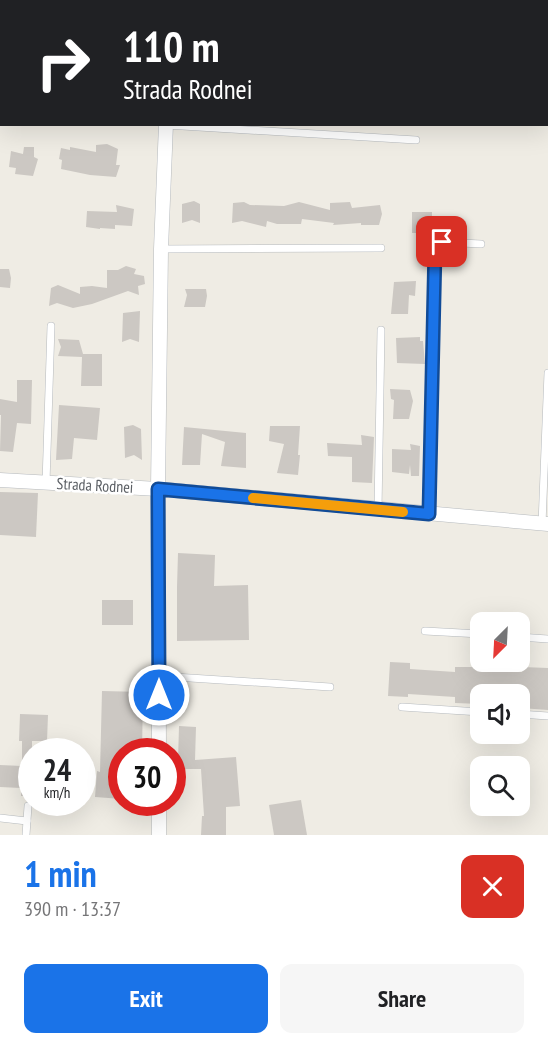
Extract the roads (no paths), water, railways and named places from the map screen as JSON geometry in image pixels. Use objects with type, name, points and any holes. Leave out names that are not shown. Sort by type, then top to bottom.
[{"type":"street","points":[[159,738],[158,489],[161,249],[166,126]]},
{"type":"street","name":"Strada Rodnei","points":[[0,480],[158,489],[545,524]]},
{"type":"street","points":[[159,816],[159,835]]},
{"type":"lane","points":[[183,126],[416,140]]},
{"type":"lane","points":[[429,514],[435,249],[442,242],[481,244]]},
{"type":"lane","points":[[161,249],[381,248]]},
{"type":"lane","points":[[46,483],[51,326]]},
{"type":"lane","points":[[378,510],[381,330]]},
{"type":"lane","points":[[545,524],[548,372]]},
{"type":"lane","points":[[425,631],[470,633]]},
{"type":"lane","points":[[530,638],[548,639]]},
{"type":"lane","points":[[159,676],[330,687]]},
{"type":"lane","points":[[402,707],[470,711]]},
{"type":"lane","points":[[530,715],[548,716]]},
{"type":"lane","points":[[26,835],[27,816]]},
{"type":"lane","points":[[0,818],[27,821]]}]
